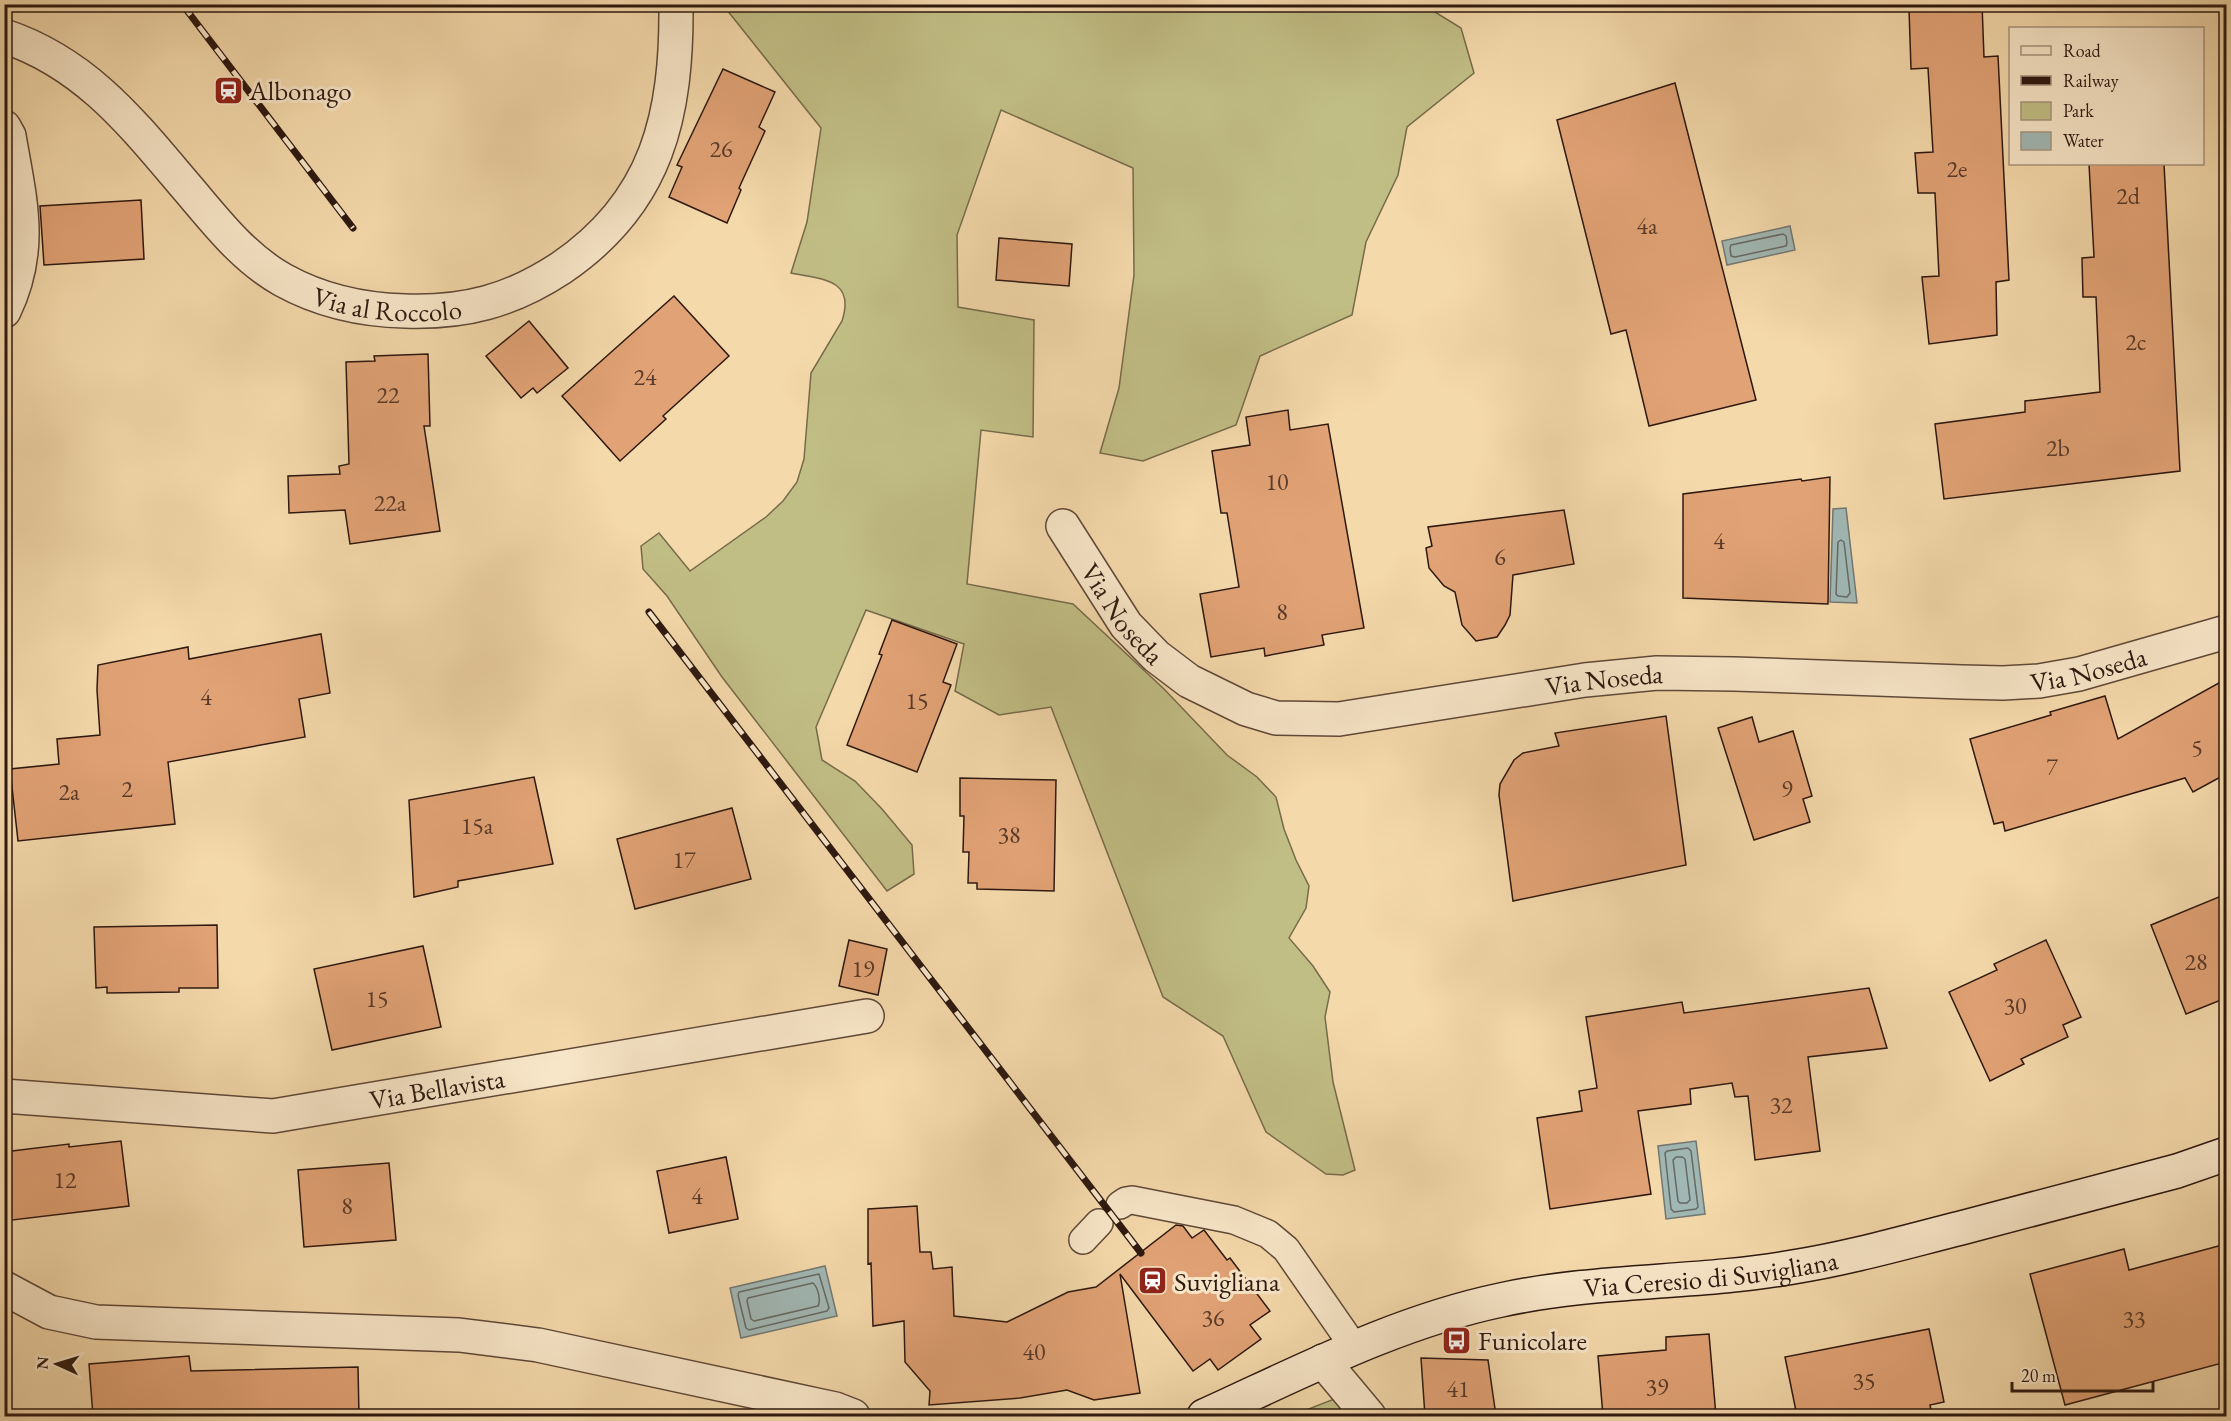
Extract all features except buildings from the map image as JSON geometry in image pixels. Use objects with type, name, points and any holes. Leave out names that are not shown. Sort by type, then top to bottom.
[{"type":"street","name":"Via al Roccolo","points":[[4,36],[28,44],[66,65],[108,98],[234,243],[282,279],[313,294],[344,304],[370,309],[431,312],[469,308],[496,301],[538,283],[573,260],[631,202],[650,167],[671,97],[676,54],[676,4]]},
{"type":"street","points":[[4,127],[9,136],[22,212],[23,238],[19,270],[4,311]]},
{"type":"street","name":"Via Noseda","points":[[1062,526],[1126,625],[1156,656],[1188,681],[1246,709],[1276,718],[1339,719],[1585,680],[1657,673],[2003,683],[2039,681],[2079,674],[2226,632]]},
{"type":"street","name":"Via Bellavista","points":[[4,1096],[273,1116],[867,1016]]},
{"type":"street","name":"Via Ceresio di Suvigliana","points":[[1204,1416],[1354,1347],[1395,1330],[1444,1314],[1556,1290],[1742,1274],[1842,1258],[2177,1171],[2226,1154]]},
{"type":"street","points":[[4,1288],[49,1312],[96,1322],[459,1335],[538,1345],[835,1409],[853,1416]]},
{"type":"street","points":[[1323,1361],[1368,1416]]},
{"type":"lane","points":[[1120,1204],[1132,1200],[1213,1215],[1234,1220],[1268,1234],[1286,1249],[1354,1347]]},
{"type":"green space","points":[[1422,4],[1461,28],[1474,73],[1407,127],[1398,175],[1366,242],[1352,315],[1260,356],[1236,425],[1143,461],[1100,453],[1119,388],[1134,275],[1133,168],[1001,110],[957,235],[958,307],[1034,320],[1033,437],[981,430],[967,584],[1073,604],[1164,689],[1227,755],[1257,777],[1276,797],[1284,829],[1309,886],[1306,908],[1289,938],[1313,966],[1330,992],[1325,1017],[1333,1082],[1355,1170],[1343,1175],[1326,1174],[1266,1132],[1223,1036],[1163,997],[1051,707],[999,715],[955,691],[964,644],[866,610],[816,727],[822,760],[855,781],[912,845],[914,874],[887,891],[722,677],[667,596],[643,569],[641,546],[659,533],[690,571],[766,517],[783,501],[797,482],[804,459],[811,373],[842,321],[845,307],[844,296],[840,288],[833,283],[824,279],[791,273],[807,222],[821,128],[723,5]]},
{"type":"green space","points":[[1334,1399],[1352,1416],[1291,1416]]},
{"type":"water","points":[[1790,226],[1795,250],[1727,265],[1722,241]]},
{"type":"water","points":[[1846,508],[1857,603],[1830,602],[1833,509]]},
{"type":"water","points":[[1696,1141],[1705,1214],[1666,1219],[1658,1146]]},
{"type":"water","points":[[825,1266],[837,1316],[741,1338],[730,1288]]},
{"type":"railway","points":[[182,4],[353,228]]},
{"type":"railway","points":[[649,612],[1141,1253]]},
{"type":"place","name":"Albonago","points":[[228,90]]},
{"type":"place","name":"Suvigliana","points":[[1153,1281]]},
{"type":"place","name":"Funicolare","points":[[1457,1340]]}]
